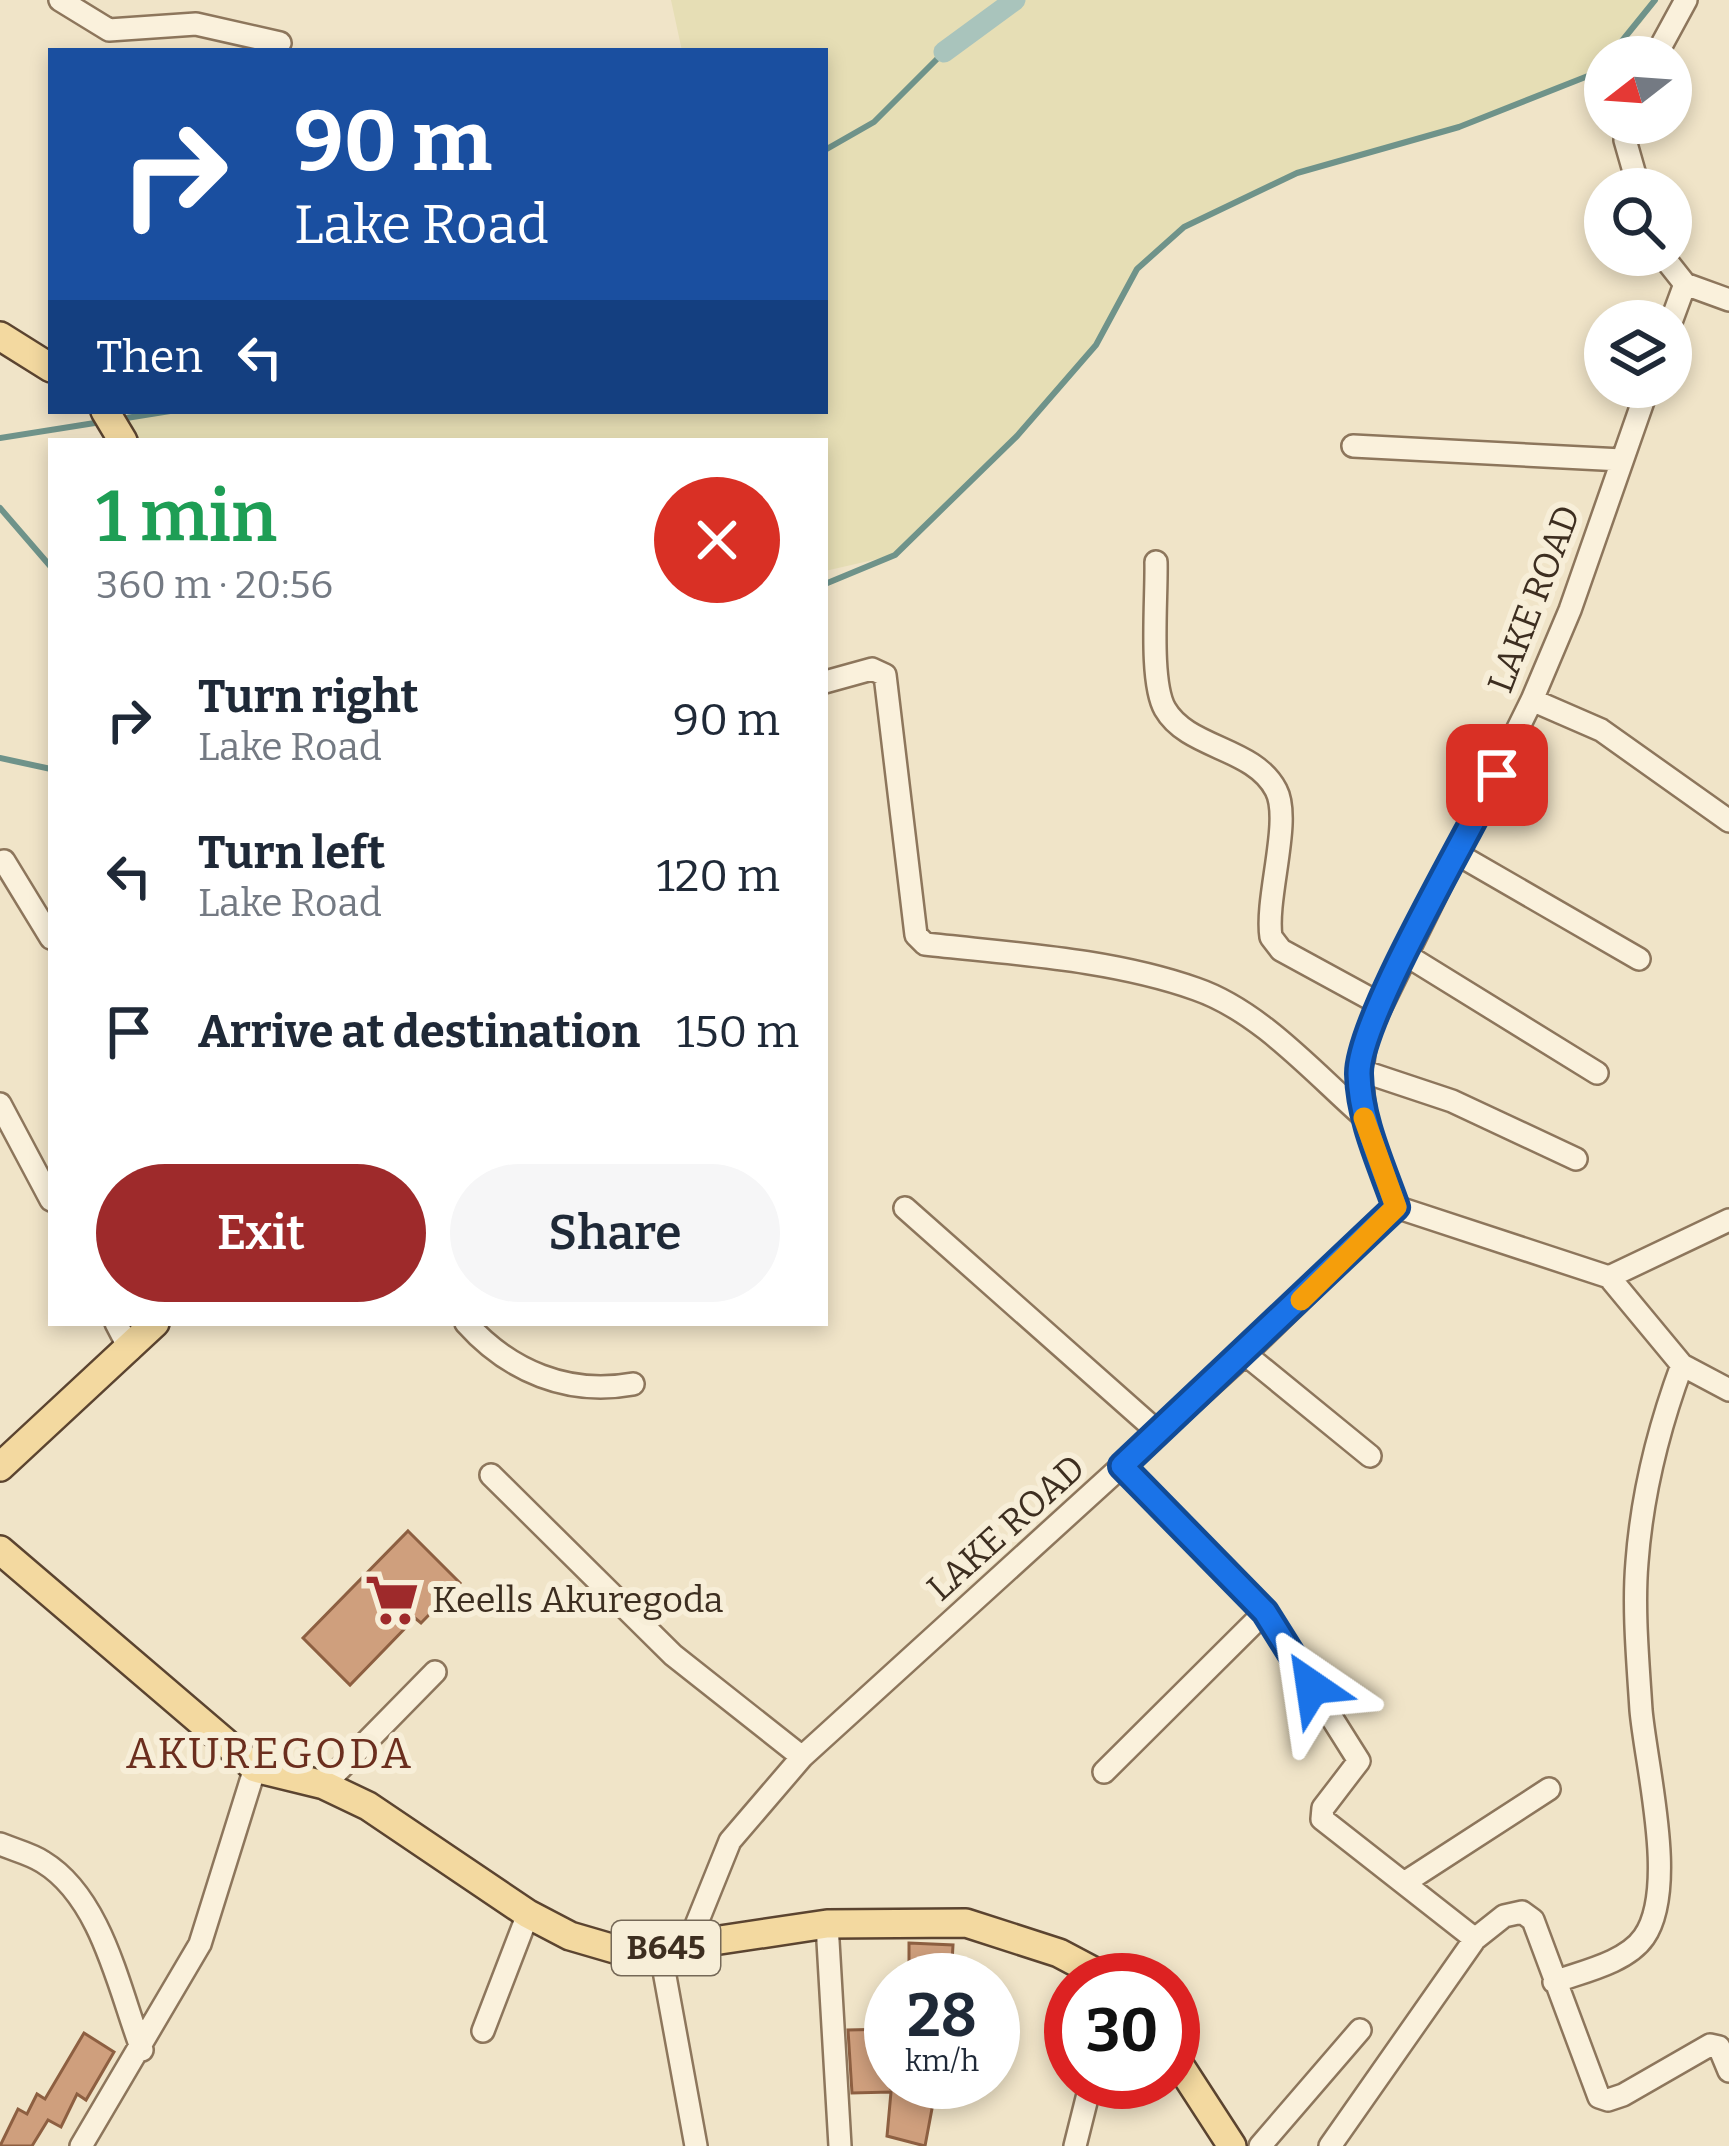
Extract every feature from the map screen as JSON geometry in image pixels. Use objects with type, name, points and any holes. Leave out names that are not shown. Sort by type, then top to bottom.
[{"type":"main road","points":[[0,336],[48,366]]},
{"type":"main road","points":[[0,1467],[152,1326]]},
{"type":"main road","name":"B645","points":[[0,1550],[255,1768],[324,1785],[368,1806],[528,1914],[570,1936],[618,1950],[660,1949],[827,1924],[966,1923],[1059,1953]]},
{"type":"main road","points":[[1200,2097],[1232,2146]]},
{"type":"street","points":[[60,0],[109,30],[196,24],[280,43]]},
{"type":"street","points":[[1666,36],[1686,0]]},
{"type":"street","points":[[1678,276],[1684,284],[1729,300]]},
{"type":"street","points":[[1679,300],[1684,284]]},
{"type":"street","name":"LAKE ROAD","points":[[688,1945],[730,1841],[802,1757],[1245,1354],[1396,1207],[1364,1117],[1358,1070],[1380,1004],[1459,855],[1532,700],[1641,408]]},
{"type":"street","points":[[1353,446],[1622,460]]},
{"type":"street","points":[[1156,562],[1159,689],[1166,710],[1179,724],[1251,764],[1267,777],[1280,800],[1271,937],[1281,950],[1380,1004]]},
{"type":"street","points":[[828,681],[872,669],[885,675],[916,935],[925,944],[1065,959],[1198,989],[1256,1022],[1364,1117]]},
{"type":"street","points":[[1532,700],[1601,730],[1729,821]]},
{"type":"street","points":[[1459,855],[1639,959]]},
{"type":"street","points":[[4,861],[48,933]]},
{"type":"street","points":[[1406,955],[1597,1073]]},
{"type":"street","points":[[1358,1070],[1452,1101],[1576,1159]]},
{"type":"street","points":[[0,1104],[48,1194]]},
{"type":"street","points":[[1396,1207],[1609,1277],[1682,1365],[1729,1390]]},
{"type":"street","points":[[904,1208],[1159,1433]]},
{"type":"street","points":[[1609,1277],[1729,1220]]},
{"type":"street","points":[[118,1326],[130,1350]]},
{"type":"street","points":[[469,1326],[493,1353],[535,1377],[610,1389],[633,1384]]},
{"type":"street","points":[[1245,1354],[1370,1456]]},
{"type":"street","points":[[1553,1982],[1611,1961],[1643,1938],[1655,1903],[1659,1832],[1641,1711],[1637,1563],[1660,1426],[1682,1365]]},
{"type":"street","points":[[1122,1466],[1265,1612],[1360,1761],[1323,1808],[1322,1819],[1475,1939]]},
{"type":"street","points":[[491,1475],[673,1655],[802,1757]]},
{"type":"street","points":[[1104,1772],[1265,1612]]},
{"type":"street","points":[[324,1785],[435,1672]]},
{"type":"street","points":[[81,2146],[142,2050],[200,1944],[255,1768]]},
{"type":"street","points":[[1404,1883],[1549,1789]]},
{"type":"street","points":[[0,1844],[44,1862],[73,1889],[94,1922],[142,2050]]},
{"type":"street","points":[[1330,2146],[1475,1939],[1504,1916],[1522,1912],[1533,1920],[1598,2096],[1609,2100],[1623,2095],[1710,2045],[1719,2047],[1729,2071]]},
{"type":"street","points":[[483,2031],[528,1914]]},
{"type":"street","points":[[827,1924],[841,2146]]},
{"type":"street","points":[[660,1949],[697,2146]]},
{"type":"street","points":[[1260,2146],[1360,2030]]},
{"type":"street","points":[[1075,2146],[1084,2109]]},
{"type":"shaded area","points":[[671,0],[1655,0],[1629,36],[1584,36],[1584,78],[1459,127],[1297,173],[1184,227],[1137,269],[1096,345],[1017,436],[895,555],[828,570],[828,438],[133,438],[128,414],[828,414],[828,48],[681,48]]},
{"type":"building","name":"Keells Akuregoda","points":[[408,1531],[460,1583],[421,1623],[415,1618],[350,1685],[303,1638]]},
{"type":"building","points":[[909,1943],[953,1945],[953,1953],[909,1953]]},
{"type":"building","points":[[848,2030],[864,2030],[864,2093],[852,2093]]},
{"type":"building","points":[[84,2033],[114,2052],[86,2100],[77,2094],[61,2127],[48,2120],[32,2146],[0,2146],[18,2109],[27,2114],[37,2094],[45,2099]]},
{"type":"building","points":[[889,2109],[932,2109],[925,2146],[887,2136]]},
{"type":"waterway","points":[[944,52],[1015,0]]},
{"type":"waterway","points":[[1626,36],[1655,0]]},
{"type":"waterway","points":[[828,148],[874,122],[944,52]]},
{"type":"waterway","points":[[828,583],[895,555],[1017,436],[1096,345],[1137,269],[1184,227],[1297,173],[1459,127],[1584,78]]},
{"type":"waterway","points":[[120,419],[151,414]]},
{"type":"waterway","points":[[0,438],[101,422]]},
{"type":"waterway","points":[[0,508],[48,564]]},
{"type":"waterway","points":[[0,758],[48,768]]},
{"type":"slow traffic","points":[[1301,1300],[1396,1207],[1364,1118]]},
{"type":"place","name":"Keells Akuregoda","points":[[392,1600]]},
{"type":"district","name":"AKUREGODA","points":[[270,1754]]},
{"type":"route","points":[[1312,1687],[1265,1612],[1122,1466],[1396,1207],[1364,1117],[1358,1070],[1380,1004],[1497,775]]}]
